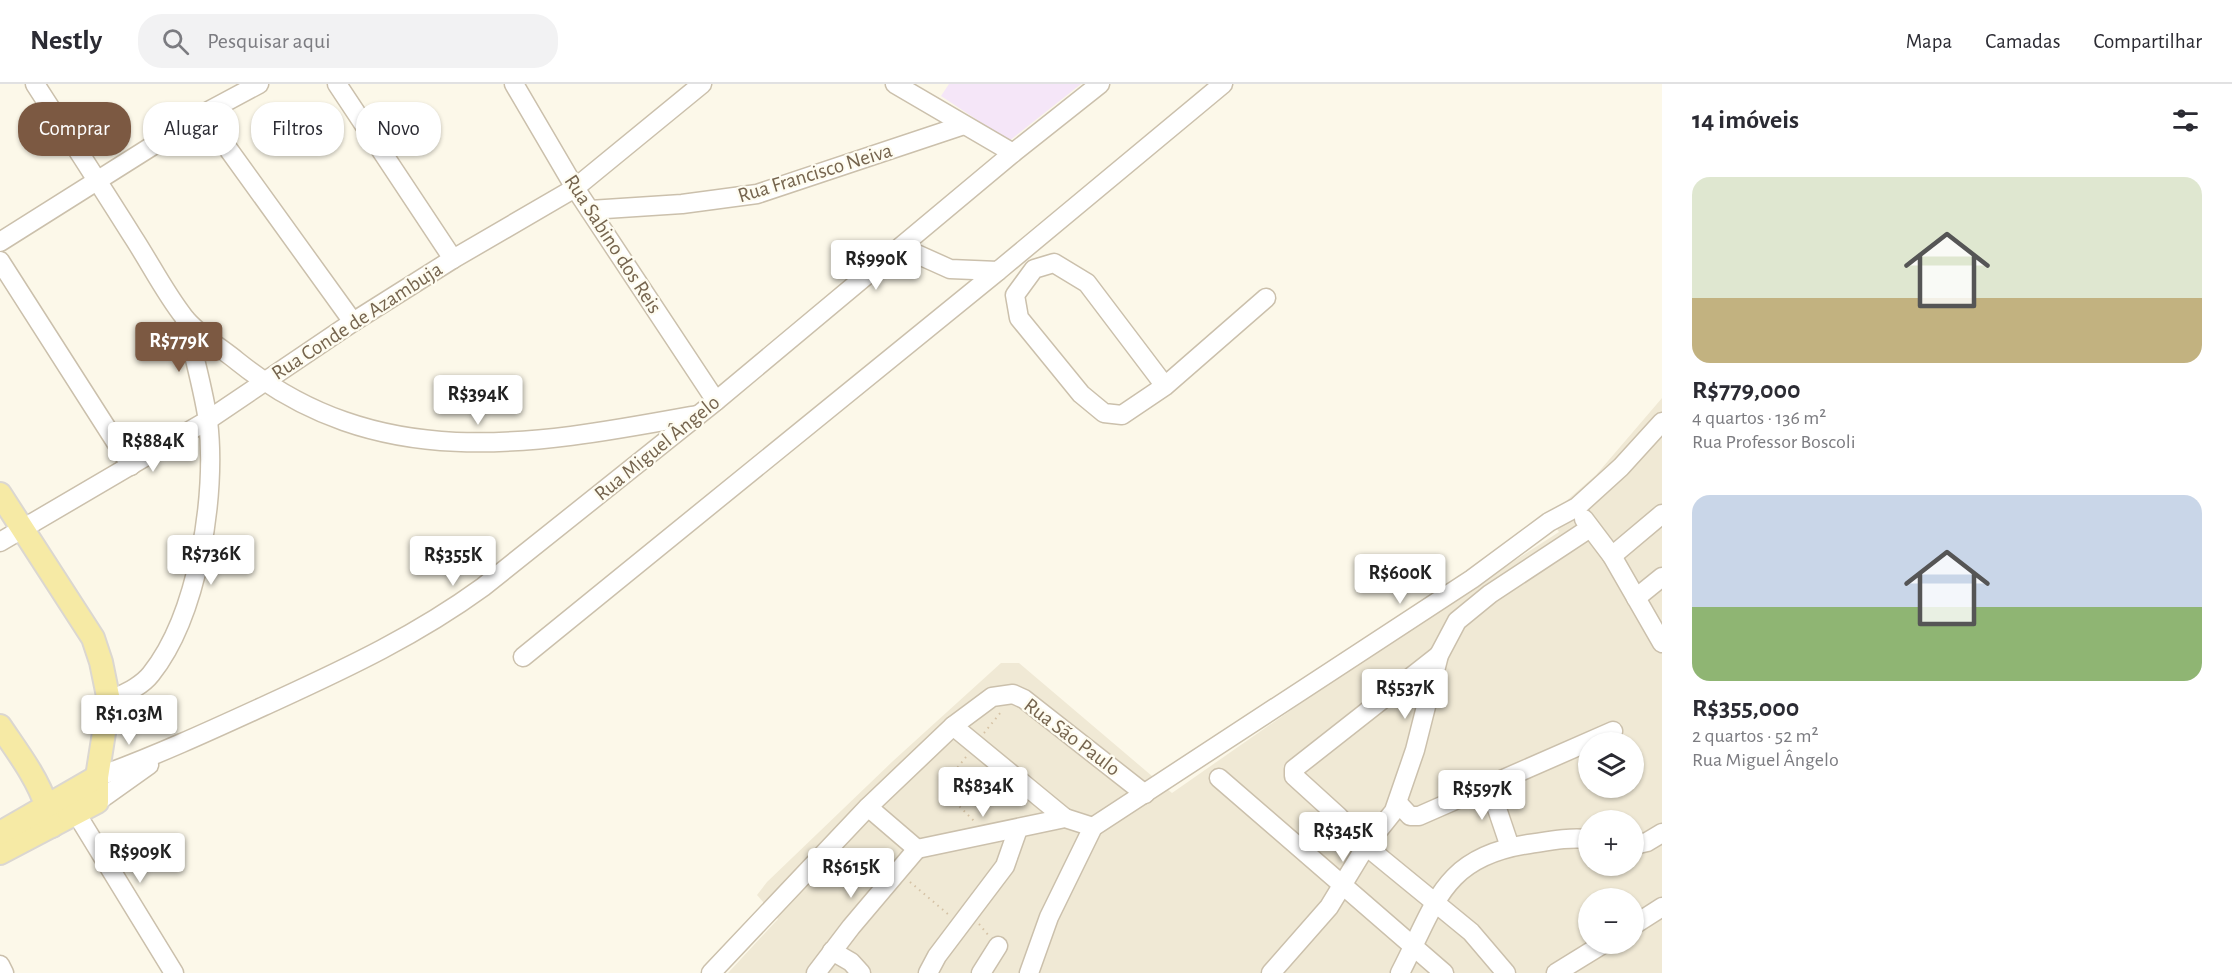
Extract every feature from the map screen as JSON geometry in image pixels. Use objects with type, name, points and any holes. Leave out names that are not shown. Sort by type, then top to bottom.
[{"type":"main road","points":[[0,494],[93,638],[109,701],[97,777],[96,802]]},
{"type":"main road","points":[[0,726],[25,764],[50,817]]},
{"type":"main road","name":"Rua Miguel Ângelo","points":[[0,853],[50,817],[97,777]]},
{"type":"main road","name":"Rua Miguel Ângelo","points":[[0,833],[50,817],[76,813],[96,802]]},
{"type":"street","points":[[35,84],[185,319],[262,381],[348,422],[388,434],[437,441],[483,444],[570,438],[699,415]]},
{"type":"street","points":[[225,102],[259,84]]},
{"type":"street","points":[[337,84],[453,259]]},
{"type":"street","name":"Rua Sabino dos Reis","points":[[514,84],[575,188],[716,401]]},
{"type":"street","name":"Rua Conde de Azambuja","points":[[0,542],[208,420],[262,381],[353,322],[453,259],[575,188],[702,84]]},
{"type":"street","points":[[895,84],[1013,153]]},
{"type":"street","name":"Rua Miguel Ângelo","points":[[97,777],[172,748],[381,652],[444,615],[483,587],[699,415],[1013,153],[1100,84]]},
{"type":"street","points":[[523,657],[1022,252],[1222,84]]},
{"type":"street","name":"Rua Francisco Neiva","points":[[590,210],[682,204],[757,194],[964,125]]},
{"type":"street","points":[[0,242],[143,152]]},
{"type":"street","points":[[233,156],[353,322]]},
{"type":"street","points":[[901,247],[950,268],[998,271]]},
{"type":"street","points":[[1022,252],[1034,269]]},
{"type":"street","points":[[0,261],[131,466]]},
{"type":"street","points":[[1165,386],[1087,283],[1054,263],[1034,269],[1015,295],[1019,318],[1081,394],[1104,413],[1122,414],[1165,386],[1266,298]]},
{"type":"street","points":[[109,701],[139,685],[151,675],[189,602],[200,555],[209,492],[208,420],[185,319]]},
{"type":"street","points":[[1029,973],[1049,917],[1093,827],[1472,579],[1550,522],[1577,507],[1621,467],[1662,422]]},
{"type":"street","points":[[1577,507],[1612,556],[1662,643]]},
{"type":"street","points":[[1612,556],[1662,514]]},
{"type":"street","points":[[1281,970],[1329,907],[1366,846],[1398,803],[1415,750],[1439,655],[1463,614],[1590,528]]},
{"type":"street","points":[[1636,598],[1662,577]]},
{"type":"street","points":[[1439,655],[1294,769],[1294,776],[1366,846],[1472,932],[1506,973]]},
{"type":"street","name":"Rua São Paulo","points":[[711,973],[868,807],[953,726],[992,698],[1014,694],[1024,699],[1145,794]]},
{"type":"street","points":[[953,726],[1065,819],[1093,827]]},
{"type":"street","points":[[1398,803],[1410,816],[1415,817],[1613,731]]},
{"type":"street","name":"Rua Miguel Ângelo","points":[[96,802],[172,748]]},
{"type":"street","points":[[1219,778],[1444,973]]},
{"type":"street","points":[[1489,785],[1510,847]]},
{"type":"street","points":[[868,807],[917,849]]},
{"type":"street","points":[[76,813],[174,973]]},
{"type":"street","points":[[816,973],[917,849],[1065,819]]},
{"type":"street","points":[[928,973],[960,925],[1005,866],[1018,830]]},
{"type":"street","points":[[1644,843],[1662,833]]},
{"type":"street","points":[[1400,973],[1454,874],[1466,865],[1510,847],[1578,838]]},
{"type":"street","points":[[1644,919],[1662,907]]},
{"type":"street","points":[[981,973],[998,946]]},
{"type":"street","points":[[832,951],[851,962],[861,973]]},
{"type":"street","points":[[1556,973],[1587,954]]},
{"type":"street","points":[[0,965],[4,973]]},
{"type":"path","points":[[981,837],[976,823],[941,788],[1014,694]]},
{"type":"path","points":[[898,872],[960,925]]},
{"type":"shaded area","points":[[949,84],[1081,84],[1009,141],[941,96]]},
{"type":"shaded area","points":[[1662,398],[1662,973],[728,973],[778,919],[757,895],[767,882],[893,761],[1001,663],[1019,663],[1172,793],[1387,643],[1559,532],[1549,516],[1596,475]]}]
